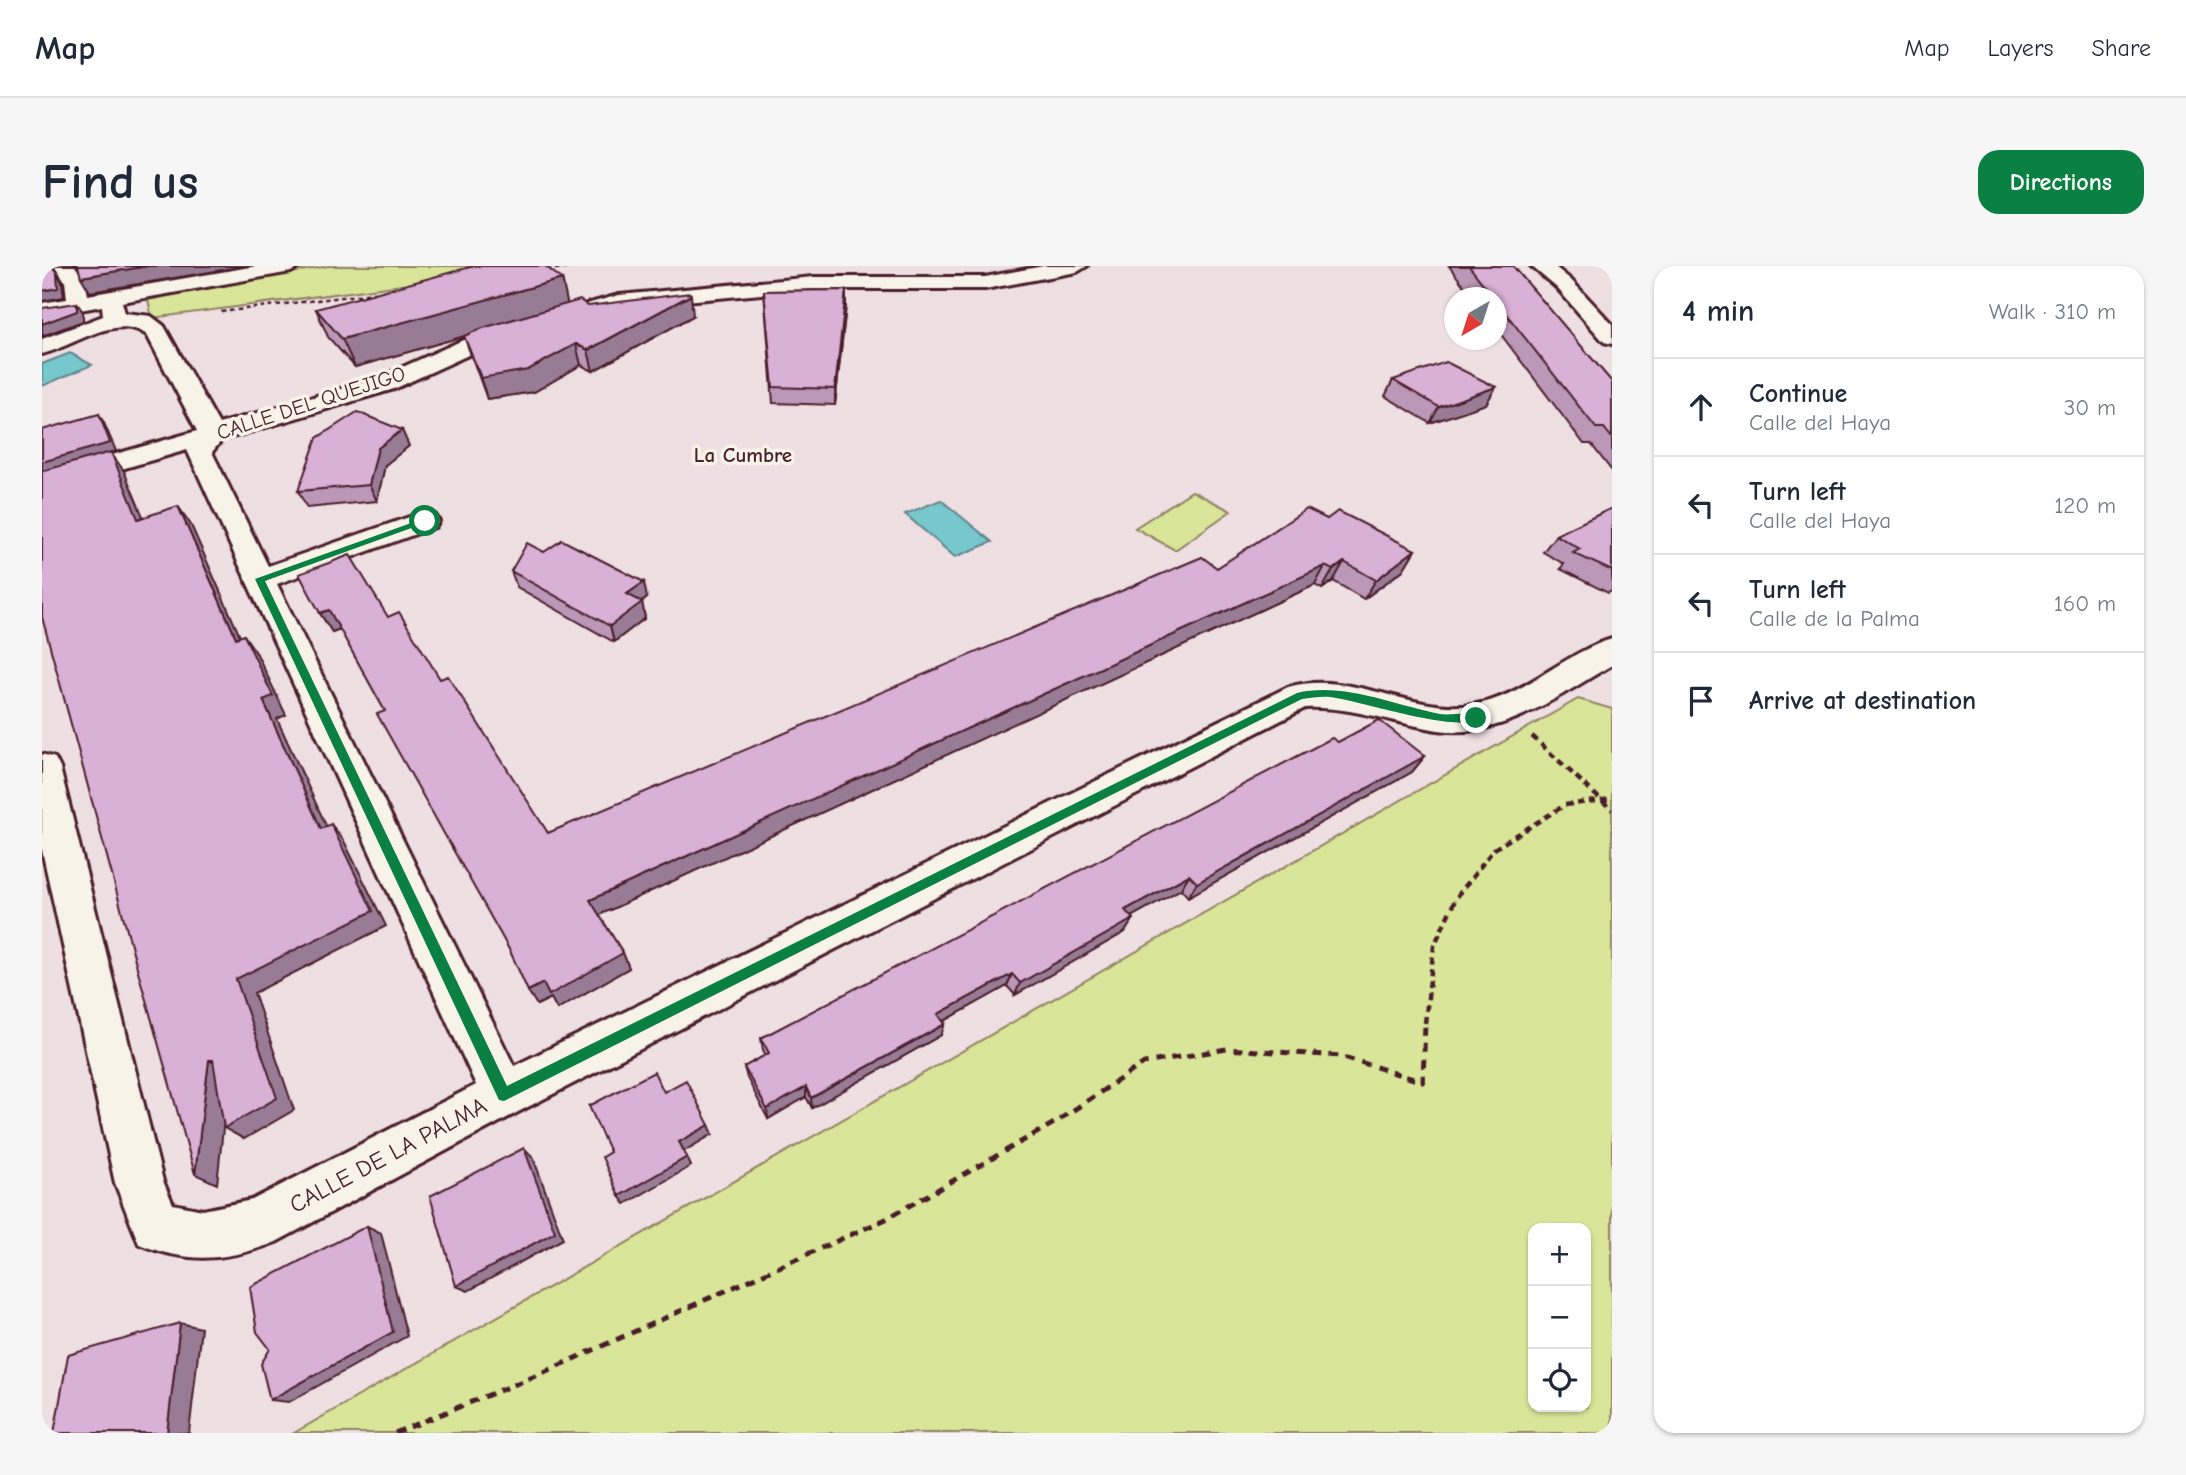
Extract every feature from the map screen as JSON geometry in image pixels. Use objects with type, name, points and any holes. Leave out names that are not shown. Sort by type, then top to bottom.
[{"type":"street","points":[[65,266],[75,281],[78,304]]},
{"type":"street","points":[[42,347],[113,309],[291,266]]},
{"type":"street","name":"CALLE DEL QUEJIGO","points":[[42,484],[385,384],[480,341],[619,301],[814,283],[985,283],[1077,266]]},
{"type":"street","points":[[1541,266],[1564,284],[1612,337]]},
{"type":"street","points":[[42,310],[78,304],[113,309],[143,321],[156,331],[212,435],[199,452],[504,1095]]},
{"type":"street","points":[[260,579],[425,521]]},
{"type":"street","name":"CALLE DE LA PALMA","points":[[42,768],[139,1182],[158,1226],[203,1235],[258,1224],[504,1095],[1300,696],[1328,693],[1443,718],[1476,718],[1503,709],[1612,650]]},
{"type":"path","points":[[537,271],[578,266]]},
{"type":"path","points":[[209,314],[386,291]]},
{"type":"path","points":[[1503,709],[1612,810]]},
{"type":"path","points":[[395,1433],[533,1377],[886,1219],[1054,1123],[1144,1063],[1227,1049],[1315,1054],[1341,1056],[1423,1082],[1422,1050],[1433,946],[1456,898],[1494,849],[1565,805],[1612,799]]},
{"type":"green space","points":[[328,266],[547,266],[152,318],[148,300]]},
{"type":"green space","points":[[1192,491],[1231,511],[1175,550],[1135,528]]},
{"type":"green space","points":[[1578,699],[1612,709],[1612,1433],[294,1433]]},
{"type":"water","points":[[70,353],[92,365],[42,386],[42,364]]},
{"type":"water","points":[[941,500],[992,542],[955,557],[905,514]]},
{"type":"building","points":[[42,266],[52,266],[57,273],[58,288],[42,291]]},
{"type":"building","points":[[78,266],[148,266],[81,277]]},
{"type":"building","points":[[474,266],[545,266],[562,279],[342,339],[316,309]]},
{"type":"building","points":[[1469,266],[1513,266],[1612,382],[1612,438],[1604,428],[1596,428],[1507,315],[1507,287],[1485,287]]},
{"type":"building","points":[[846,290],[835,389],[773,387],[764,291]]},
{"type":"building","points":[[691,295],[588,350],[576,344],[528,370],[481,378],[464,336],[580,300],[588,306]]},
{"type":"building","points":[[77,303],[77,311],[42,324],[42,308]]},
{"type":"building","points":[[1446,362],[1496,387],[1439,407],[1393,380]]},
{"type":"building","points":[[357,412],[402,430],[378,448],[369,485],[298,491],[317,438]]},
{"type":"building","points":[[99,414],[110,443],[42,462],[42,430]]},
{"type":"building","points":[[111,452],[138,519],[178,506],[236,638],[244,635],[273,696],[263,700],[321,829],[331,824],[373,911],[236,979],[277,1098],[224,1128],[213,1060],[209,1060],[195,1174],[42,617],[42,471]]},
{"type":"building","points":[[1612,508],[1612,571],[1573,553],[1580,549],[1556,535]]},
{"type":"building","points":[[1307,509],[1327,519],[1338,511],[1415,550],[1376,580],[1344,562],[1333,570],[1325,566],[590,900],[623,953],[549,995],[543,983],[528,991],[510,951],[377,714],[385,711],[329,610],[320,613],[299,574],[350,555],[388,617],[399,612],[440,679],[448,676],[548,833],[1202,557],[1217,568]]},
{"type":"building","points":[[562,540],[644,582],[627,594],[642,602],[610,626],[511,571],[527,543],[544,552]]},
{"type":"building","points":[[1379,720],[1425,756],[1197,883],[1189,875],[1125,910],[1133,919],[1020,983],[1012,974],[938,1014],[945,1024],[811,1098],[806,1087],[767,1109],[744,1067],[769,1053],[761,1038],[1332,738],[1338,742]]},
{"type":"building","points":[[654,1072],[664,1092],[686,1080],[709,1125],[679,1142],[687,1157],[619,1196],[602,1157],[610,1152],[589,1106]]},
{"type":"building","points":[[524,1148],[555,1232],[456,1286],[430,1196]]},
{"type":"building","points":[[367,1226],[393,1332],[270,1400],[261,1364],[270,1349],[257,1332],[250,1287]]},
{"type":"building","points":[[180,1323],[167,1433],[54,1433],[68,1355]]},
{"type":"district","name":"La Cumbre","points":[[743,455]]},
{"type":"route","points":[[425,521],[260,579],[504,1095],[1300,696],[1328,693],[1443,718],[1476,718]]}]
